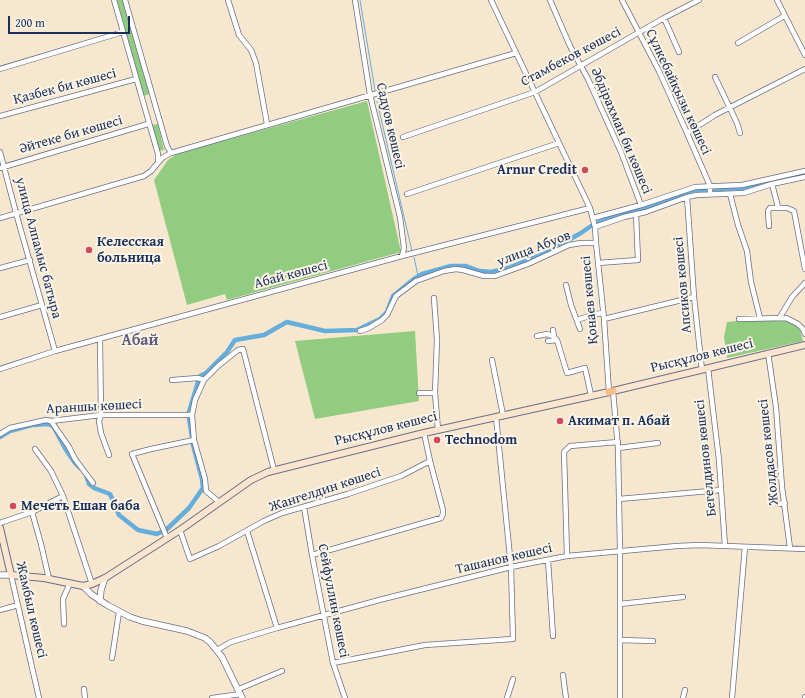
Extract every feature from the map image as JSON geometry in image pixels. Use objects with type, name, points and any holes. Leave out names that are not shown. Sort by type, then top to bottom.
[{"type":"main road","name":"Рысқұлов көшесі","points":[[11,575],[49,579],[83,586],[92,584],[105,578],[180,530],[250,480],[274,470],[424,433],[805,345]]},
{"type":"main road","name":"Жамбыл көшесі","points":[[0,528],[11,575]]},
{"type":"street","points":[[114,0],[148,124],[157,151],[158,162]]},
{"type":"street","points":[[125,0],[166,146],[171,152]]},
{"type":"street","points":[[228,0],[239,35],[251,50],[256,64],[267,124]]},
{"type":"street","name":"Садуов көшесі","points":[[355,0],[370,95],[400,217],[404,248],[402,256]]},
{"type":"street","name":"Қонаев көшесі","points":[[491,0],[590,208],[595,227],[611,391],[618,442],[620,698]]},
{"type":"street","name":"Әбдірахман би көшесі","points":[[550,0],[570,46],[581,66],[621,152],[641,205]]},
{"type":"street","name":"Сұлкебайқызы көшесі","points":[[622,0],[639,32],[687,133],[710,186],[710,194]]},
{"type":"street","name":"Стамбеков көшесі","points":[[403,137],[535,92],[693,1],[699,0]]},
{"type":"street","points":[[777,0],[805,55]]},
{"type":"street","points":[[738,43],[784,16]]},
{"type":"street","points":[[664,18],[679,52]]},
{"type":"street","points":[[0,69],[123,32]]},
{"type":"street","points":[[0,218],[144,176],[171,152],[516,52]]},
{"type":"street","points":[[687,133],[729,107],[805,69]]},
{"type":"street","points":[[715,77],[737,123],[740,133]]},
{"type":"street","name":"Қазбек би көшесі","points":[[0,116],[136,79]]},
{"type":"street","name":"Әйтеке би көшесі","points":[[2,167],[148,124]]},
{"type":"street","points":[[406,194],[560,143]]},
{"type":"street","points":[[157,151],[166,155]]},
{"type":"street","name":"улица Алпамыс батыра","points":[[0,152],[2,167],[55,351]]},
{"type":"street","points":[[593,218],[641,205],[695,187],[742,185],[805,171]]},
{"type":"street","points":[[595,227],[687,197],[710,194],[744,193],[772,184],[805,177]]},
{"type":"street","points":[[772,184],[778,207]]},
{"type":"street","points":[[730,194],[747,251],[751,282],[760,318]]},
{"type":"street","name":"Апсиков көшесі","points":[[687,197],[694,297],[705,369]]},
{"type":"street","points":[[769,226],[768,209],[778,207],[794,211],[805,269]]},
{"type":"street","name":"Абай көшесі","points":[[0,369],[55,351],[402,256],[590,208]]},
{"type":"street","points":[[598,263],[638,260],[636,214]]},
{"type":"street","name":"улица Абуов","points":[[360,331],[369,328],[382,320],[387,315],[396,296],[416,281],[452,270],[463,270],[484,276],[495,276],[528,264],[569,245],[596,243]]},
{"type":"street","points":[[0,268],[30,260]]},
{"type":"street","points":[[780,317],[792,297],[805,284]]},
{"type":"street","points":[[566,285],[571,306],[580,330]]},
{"type":"street","points":[[577,320],[595,314],[604,316],[694,297]]},
{"type":"street","points":[[434,298],[437,340],[434,393],[438,430]]},
{"type":"street","points":[[0,317],[42,305]]},
{"type":"street","points":[[739,318],[780,317],[790,319],[798,324],[803,329],[805,334]]},
{"type":"street","points":[[553,330],[567,373],[585,368],[592,395]]},
{"type":"street","points":[[537,336],[547,334],[555,338]]},
{"type":"street","points":[[51,337],[57,335]]},
{"type":"street","points":[[548,341],[555,338]]},
{"type":"street","points":[[100,339],[101,415],[99,418],[100,428],[109,455]]},
{"type":"street","points":[[219,502],[206,491],[205,480],[194,440],[192,415],[195,400],[204,380],[238,350],[243,349],[274,470]]},
{"type":"street","name":"Жолдасов көшесі","points":[[768,353],[776,407],[790,548]]},
{"type":"street","points":[[492,360],[504,415]]},
{"type":"street","name":"Бегелдинов көшесі","points":[[705,369],[717,438],[725,546]]},
{"type":"street","points":[[172,380],[198,378],[204,380]]},
{"type":"street","points":[[419,393],[434,393]]},
{"type":"street","name":"Араншы көшесі","points":[[0,434],[10,428],[46,420],[101,415],[192,415]]},
{"type":"street","points":[[333,663],[425,645],[512,639],[511,567],[496,417]]},
{"type":"street","points":[[51,420],[75,459],[93,483]]},
{"type":"street","points":[[312,555],[442,518],[443,510],[424,433]]},
{"type":"street","points":[[167,538],[132,454],[194,440]]},
{"type":"street","points":[[567,556],[564,452],[570,446],[618,442]]},
{"type":"street","points":[[618,448],[658,443]]},
{"type":"street","points":[[35,449],[51,471],[62,496],[92,584]]},
{"type":"street","name":"Жангелдин көшесі","points":[[180,530],[190,559],[219,546],[264,521],[282,513],[401,476],[430,461]]},
{"type":"street","points":[[619,498],[722,490]]},
{"type":"street","points":[[0,523],[32,512],[62,496]]},
{"type":"street","points":[[778,504],[785,503]]},
{"type":"street","name":"Сейфуллин көшесі","points":[[304,507],[333,663],[345,698]]},
{"type":"street","points":[[32,512],[49,579]]},
{"type":"street","points":[[247,531],[277,628]]},
{"type":"street","name":"Ташанов көшесі","points":[[217,650],[231,642],[324,615],[511,567],[567,556],[677,546],[805,549]]},
{"type":"street","points":[[732,698],[745,547]]},
{"type":"street","points":[[548,560],[553,636]]},
{"type":"street","name":"Рысқұлов көшесі","points":[[0,575],[11,575]]},
{"type":"street","name":"Жамбыл көшесі","points":[[11,575],[39,698]]},
{"type":"street","points":[[100,601],[101,590],[105,578]]},
{"type":"street","points":[[64,624],[63,599],[70,583]]},
{"type":"street","points":[[83,586],[100,601],[119,612],[142,621],[194,633],[205,638],[217,650],[227,664],[241,694]]},
{"type":"street","points":[[620,604],[683,597]]},
{"type":"street","points":[[0,610],[18,605]]},
{"type":"street","points":[[112,658],[119,612]]},
{"type":"street","points":[[620,640],[653,641]]},
{"type":"street","points":[[212,698],[241,694],[282,671]]},
{"type":"street","points":[[563,675],[566,698]]},
{"type":"street","points":[[507,698],[513,679]]},
{"type":"street","points":[[84,689],[85,698]]},
{"type":"street","points":[[683,698],[685,690]]},
{"type":"green space","points":[[117,0],[124,0],[150,94],[143,96]]},
{"type":"green space","points":[[367,101],[401,252],[227,300],[225,294],[187,305],[154,180],[168,160],[177,154]]},
{"type":"green space","points":[[158,124],[164,150],[159,151],[151,125]]},
{"type":"green space","points":[[782,320],[792,323],[800,329],[803,341],[727,358],[724,337],[727,322]]},
{"type":"green space","points":[[415,331],[419,401],[315,419],[295,341]]},
{"type":"waterway","points":[[360,0],[375,90]]},
{"type":"waterway","points":[[376,97],[412,251]]},
{"type":"waterway","points":[[788,177],[805,174]]},
{"type":"waterway","points":[[714,189],[742,188],[763,182]]},
{"type":"waterway","points":[[597,223],[623,213],[647,208],[694,190],[707,190]]},
{"type":"waterway","points":[[200,376],[206,373],[227,352],[235,340],[264,335],[287,322],[325,331],[357,330],[380,319],[387,312],[393,296],[422,274],[451,266],[466,266],[479,271],[491,272],[508,268],[543,254],[591,226]]},
{"type":"waterway","points":[[414,257],[418,276]]},
{"type":"waterway","points":[[189,412],[198,382]]},
{"type":"waterway","points":[[189,418],[192,438]]},
{"type":"waterway","points":[[0,437],[10,431],[32,425],[48,424],[53,426],[66,450],[80,468]]},
{"type":"waterway","points":[[167,529],[189,508],[203,488],[193,445]]},
{"type":"waterway","points":[[86,475],[89,484],[94,488],[110,494],[119,515],[138,530],[157,534],[161,532]]},
{"type":"place","name":"Arnur Credit","points":[[585,170]]},
{"type":"place","name":"Келесская больница","points":[[89,250]]},
{"type":"place","name":"Акимат п. Абай","points":[[560,421]]},
{"type":"place","name":"Technodom","points":[[437,440]]},
{"type":"place","name":"Мечеть Ешан баба","points":[[13,506]]},
{"type":"district","name":"Абай","points":[[140,341]]}]
